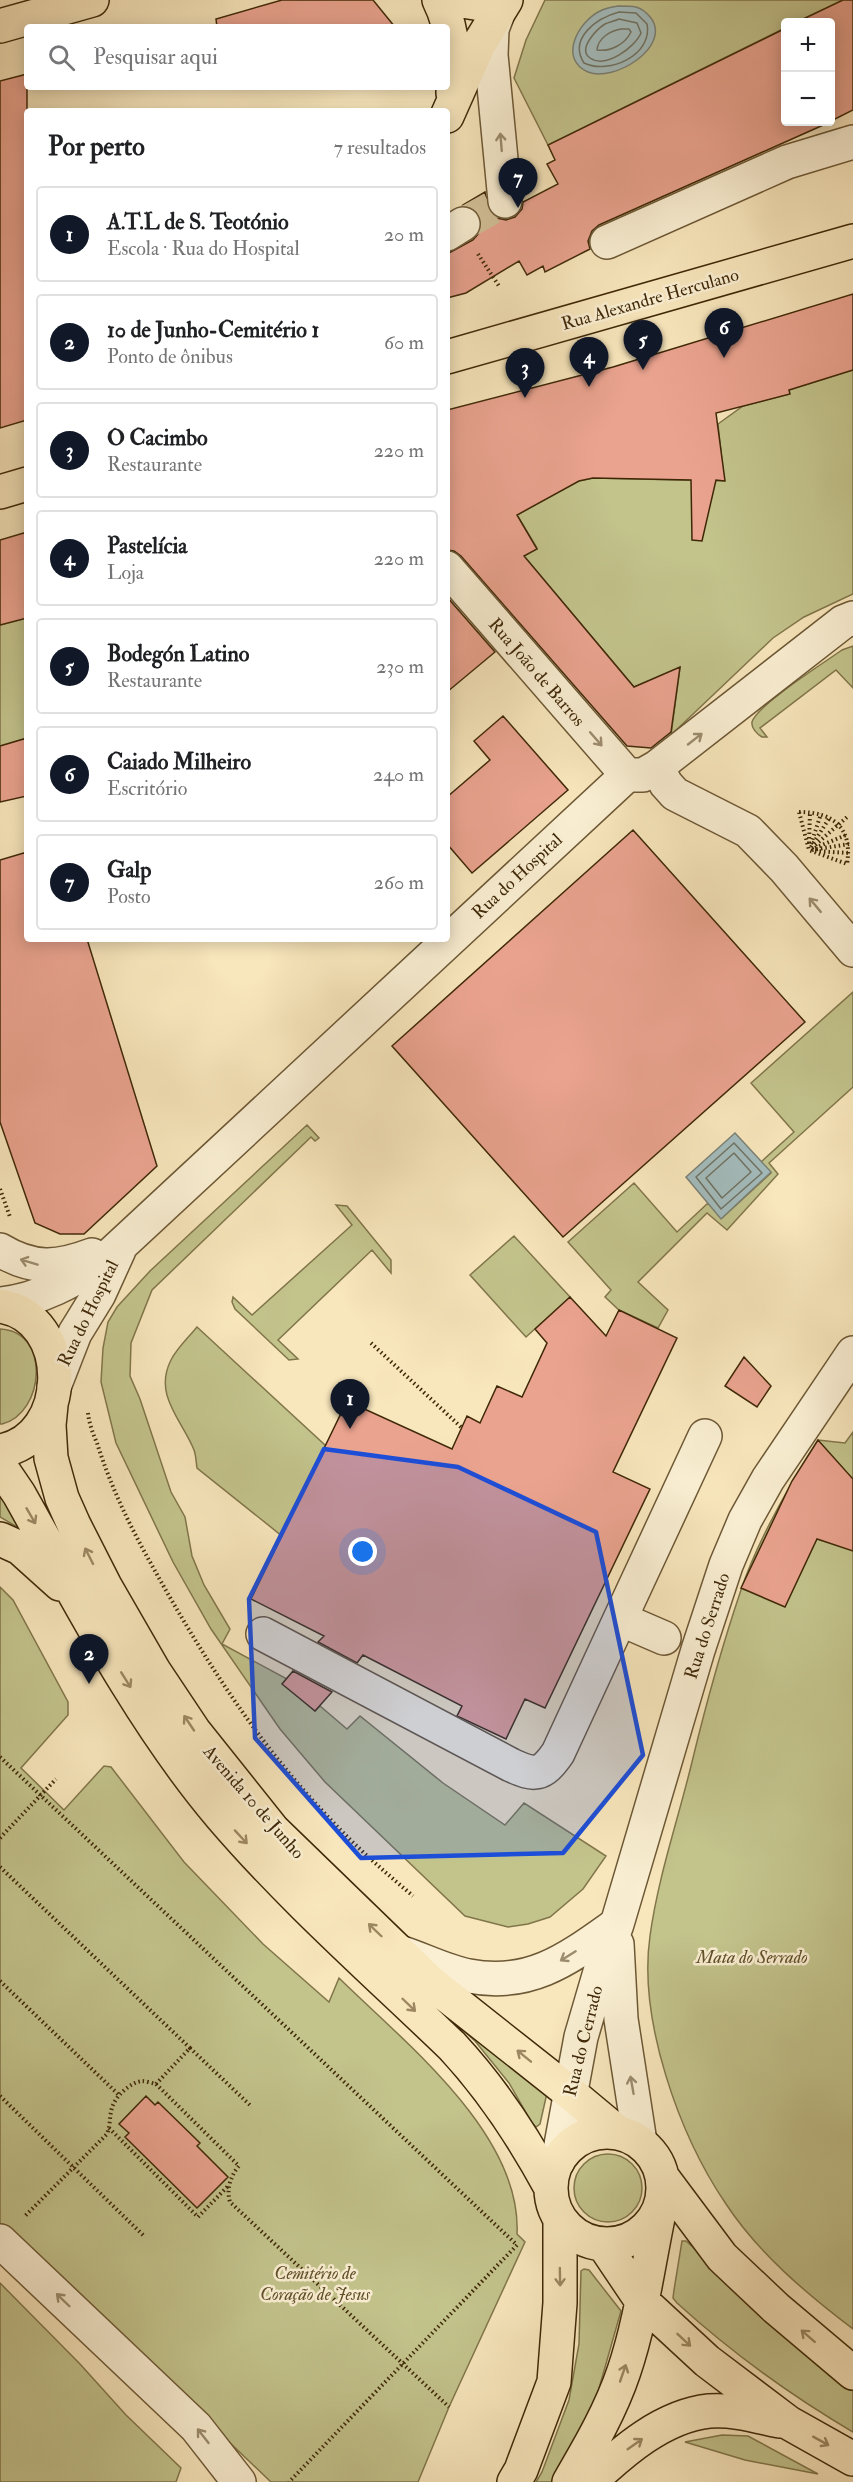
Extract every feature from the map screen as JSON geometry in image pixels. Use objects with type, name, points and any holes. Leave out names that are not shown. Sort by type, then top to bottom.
[{"type":"main road","points":[[0,26],[92,0]]},
{"type":"main road","points":[[440,0],[448,24]]},
{"type":"main road","points":[[450,110],[499,5],[455,0]]},
{"type":"main road","points":[[450,33],[454,54],[450,110]]},
{"type":"main road","name":"Rua Alexandre Herculano","points":[[450,356],[853,241]]},
{"type":"main road","points":[[0,492],[24,485]]},
{"type":"main road","name":"Avenida 10 de Junho","points":[[4,1300],[41,1330],[51,1348],[54,1364],[49,1425],[51,1458],[62,1498],[89,1557],[154,1671],[194,1731],[273,1830],[431,1983],[628,2137]]},
{"type":"main road","points":[[0,1451],[16,1448],[32,1437],[45,1421],[52,1396]]},
{"type":"main road","name":"Avenida 10 de Junho","points":[[0,1466],[19,1494],[86,1612],[170,1748],[220,1815],[280,1880],[452,2046],[500,2103],[532,2153],[554,2174]]},
{"type":"main road","points":[[0,1539],[20,1548],[40,1564],[86,1612]]},
{"type":"main road","points":[[659,2212],[650,2226],[637,2237],[621,2244],[604,2245],[586,2241],[571,2232],[553,2204],[554,2174],[568,2147],[583,2137],[599,2132],[628,2137],[651,2152],[663,2178],[722,2257],[776,2308],[853,2373]]},
{"type":"main road","points":[[569,2482],[615,2397],[625,2368],[664,2195],[663,2178]]},
{"type":"main road","points":[[514,2482],[521,2470],[554,2382],[561,2303],[560,2218]]},
{"type":"main road","points":[[604,2245],[641,2300],[707,2361],[789,2423],[853,2459]]},
{"type":"main road","points":[[590,2482],[614,2459],[639,2441],[661,2427],[688,2416],[709,2411],[734,2412],[789,2423]]},
{"type":"street","points":[[499,5],[492,29],[491,55],[505,201]]},
{"type":"street","points":[[607,242],[787,162],[853,142]]},
{"type":"street","name":"Rua João de Barros","points":[[450,571],[642,771],[666,784],[675,794],[748,831],[784,868],[853,950]]},
{"type":"street","name":"Rua do Hospital","points":[[4,1300],[42,1295],[75,1280],[106,1259],[124,1240],[642,771],[843,622],[853,618]]},
{"type":"street","points":[[6,1237],[12,1257],[42,1266],[64,1265],[92,1256],[124,1240]]},
{"type":"street","name":"Rua do Hospital","points":[[52,1396],[75,1333],[99,1294],[124,1240]]},
{"type":"street","name":"Rua do Serrado","points":[[617,1924],[707,1620],[726,1565],[745,1520],[768,1479],[853,1353]]},
{"type":"street","points":[[263,1634],[510,1765],[522,1770],[540,1772],[546,1769],[558,1754],[705,1436]]},
{"type":"street","points":[[620,1619],[664,1638]]},
{"type":"street","points":[[399,1952],[466,1976],[489,1979],[514,1978],[538,1974],[617,1924],[628,2137]]},
{"type":"street","name":"Rua do Cerrado","points":[[554,2174],[569,2092],[596,1983],[617,1924]]},
{"type":"street","points":[[8,2233],[196,2427],[239,2482]]},
{"type":"path","points":[[491,276],[500,286]]},
{"type":"path","points":[[799,812],[821,813],[830,817],[838,825],[846,835],[849,844],[847,864],[809,850],[799,812]]},
{"type":"path","points":[[809,850],[810,812]]},
{"type":"path","points":[[809,850],[821,813]]},
{"type":"path","points":[[809,850],[830,817]]},
{"type":"path","points":[[809,850],[847,817]]},
{"type":"path","points":[[809,850],[846,835]]},
{"type":"path","points":[[809,850],[849,844]]},
{"type":"path","points":[[809,850],[849,853]]},
{"type":"path","points":[[0,1189],[6,1237]]},
{"type":"path","points":[[371,1343],[462,1428]]},
{"type":"path","points":[[88,1406],[88,1416],[106,1472],[131,1528],[164,1590],[210,1665],[255,1728],[316,1803],[361,1851],[413,1896]]},
{"type":"path","points":[[0,1757],[517,2245],[289,2482]]},
{"type":"path","points":[[0,1838],[56,1779]]},
{"type":"path","points":[[0,1867],[252,2107]]},
{"type":"path","points":[[0,1982],[120,2096]]},
{"type":"path","points":[[156,2084],[190,2048]]},
{"type":"path","points":[[8,2233],[107,2133],[112,2106],[131,2084],[143,2081],[156,2084],[239,2166],[232,2174],[228,2195],[230,2202],[449,2407]]},
{"type":"path","points":[[0,2096],[144,2236]]},
{"type":"path","points":[[109,2128],[198,2217],[230,2184]]},
{"type":"highlighted area","points":[[324,1449],[458,1467],[596,1532],[643,1755],[563,1853],[361,1858],[255,1738],[249,1599]]},
{"type":"green space","points":[[545,0],[843,0],[805,18],[781,18],[781,30],[548,145],[514,78],[526,40]]},
{"type":"green space","points":[[853,370],[853,594],[804,617],[773,638],[671,735],[680,668],[634,687],[524,556],[537,548],[517,515],[578,481],[593,478],[724,481],[718,424],[743,406],[789,394],[789,390]]},
{"type":"green space","points":[[24,619],[24,739],[0,746],[0,625]]},
{"type":"green space","points":[[853,646],[853,688],[836,670],[760,728],[767,737],[756,733],[752,722],[765,706],[821,664],[842,650]]},
{"type":"green space","points":[[853,992],[853,1087],[769,1163],[778,1174],[727,1230],[707,1213],[638,1282],[668,1310],[658,1328],[619,1310],[605,1297],[611,1290],[568,1242],[634,1183],[677,1232],[708,1203],[722,1218],[771,1173],[761,1162],[794,1132],[751,1083]]},
{"type":"green space","points":[[307,1125],[319,1138],[315,1141],[311,1137],[152,1290],[131,1343],[130,1376],[171,1492],[185,1517],[192,1556],[204,1585],[230,1629],[222,1644],[287,1679],[283,1684],[315,1711],[320,1706],[347,1729],[360,1716],[443,1783],[505,1825],[524,1803],[606,1856],[583,1889],[550,1917],[528,1924],[508,1927],[465,1916],[325,1782],[280,1729],[211,1629],[173,1562],[116,1443],[101,1382],[103,1348],[108,1322],[117,1307],[150,1271]]},
{"type":"green space","points":[[336,1205],[347,1206],[391,1260],[391,1273],[372,1250],[278,1340],[298,1359],[289,1360],[235,1309],[232,1302],[233,1297],[252,1315],[352,1225]]},
{"type":"green space","points":[[514,1236],[570,1297],[526,1337],[470,1275]]},
{"type":"green space","points":[[197,1327],[326,1446],[282,1536],[197,1468],[194,1450],[171,1407],[165,1385],[166,1373],[171,1360]]},
{"type":"green space","points":[[0,1329],[16,1333],[28,1343],[34,1357],[36,1373],[34,1390],[27,1405],[16,1417],[2,1424],[0,1424]]},
{"type":"green space","name":"Mata do Serrado","points":[[853,1432],[853,2329],[801,2287],[753,2240],[726,2204],[709,2176],[678,2111],[666,2076],[656,2040],[650,2004],[648,1969],[650,1936],[663,1870],[715,1675],[748,1571],[775,1513],[818,1440],[845,1443]]},
{"type":"green space","points":[[0,1495],[24,1531],[0,1517]]},
{"type":"green space","name":"Cemitério de Coração de Jesus","points":[[0,1587],[13,1600],[68,1702],[68,1715],[21,1768],[64,1810],[104,1766],[111,1767],[184,1862],[263,1944],[329,2002],[339,1978],[425,2061],[480,2126],[500,2161],[513,2197],[517,2234],[525,2242],[449,2407],[418,2482],[271,2482],[0,2223]]},
{"type":"green space","points":[[425,1996],[547,2093],[540,2124],[536,2127],[532,2123],[509,2083],[475,2041]]},
{"type":"green space","points":[[608,2154],[621,2156],[632,2164],[640,2175],[642,2188],[640,2201],[632,2212],[621,2220],[608,2222],[595,2220],[584,2212],[576,2201],[574,2188],[576,2175],[584,2164],[595,2156]]},
{"type":"green space","points":[[682,2241],[686,2241],[853,2386],[853,2432],[762,2372],[718,2339],[677,2303],[673,2298]]},
{"type":"green space","points":[[589,2270],[621,2311],[592,2413],[556,2482],[536,2482],[542,2472],[569,2400],[579,2344],[581,2271]]},
{"type":"green space","points":[[0,2283],[80,2364],[126,2415],[181,2468],[176,2482],[0,2482]]},
{"type":"green space","points":[[722,2435],[748,2436],[818,2474],[745,2460],[685,2442]]},
{"type":"water","points":[[618,6],[636,7],[646,13],[651,18],[655,29],[654,40],[637,60],[624,67],[599,74],[588,72],[574,59],[574,41],[592,16],[604,9]]},
{"type":"water","points":[[735,1133],[771,1172],[721,1219],[686,1177]]},
{"type":"building","points":[[282,0],[373,0],[393,24],[217,24],[216,19]]},
{"type":"building","points":[[843,0],[853,0],[853,110],[835,119],[835,18],[805,18]]},
{"type":"building","points":[[781,30],[781,126],[821,126],[599,225],[592,231],[588,241],[590,249],[545,272],[543,266],[527,275],[519,261],[466,293],[450,297],[450,252],[473,240],[482,224],[479,214],[471,207],[463,205],[485,192],[489,211],[497,218],[506,220],[515,217],[522,209],[523,202],[558,184],[547,164],[555,160],[548,145]]},
{"type":"building","points":[[24,75],[27,108],[24,108],[24,421],[0,428],[0,81]]},
{"type":"building","points":[[853,294],[853,370],[789,390],[790,394],[716,413],[725,481],[716,480],[702,541],[692,540],[691,480],[593,478],[579,481],[517,515],[537,549],[524,556],[634,687],[680,667],[671,732],[651,748],[627,746],[461,556],[450,550],[450,409],[613,367]]},
{"type":"building","points":[[24,533],[24,619],[0,625],[0,540]]},
{"type":"building","points":[[450,600],[495,652],[450,690]]},
{"type":"building","points":[[503,716],[568,790],[472,873],[450,847],[450,794],[490,760],[474,741]]},
{"type":"building","points":[[24,739],[24,797],[0,802],[0,746]]},
{"type":"building","points":[[633,830],[805,1022],[563,1237],[392,1046]]},
{"type":"building","points":[[24,853],[24,942],[88,942],[157,1166],[84,1234],[60,1234],[35,1223],[0,1122],[0,860]]},
{"type":"building","points":[[570,1297],[606,1336],[619,1310],[677,1338],[613,1472],[650,1489],[545,1708],[525,1699],[506,1739],[457,1716],[462,1706],[363,1655],[357,1663],[318,1642],[324,1636],[251,1599],[347,1401],[452,1449],[467,1416],[480,1423],[497,1386],[522,1397],[547,1343],[535,1329]]},
{"type":"building","points":[[744,1357],[771,1386],[757,1407],[725,1386]]},
{"type":"building","points":[[818,1440],[853,1479],[853,1551],[817,1539],[785,1607],[741,1588],[792,1481]]},
{"type":"building","points":[[293,1671],[332,1692],[315,1711],[282,1684]]},
{"type":"building","points":[[146,2096],[155,2105],[158,2102],[200,2143],[197,2146],[228,2177],[197,2208],[125,2137],[129,2133],[119,2124]]},
{"type":"tunnel","points":[[463,224],[505,201]]},
{"type":"place","name":"Galp","points":[[518,208]]},
{"type":"place","name":"Caiado Milheiro","points":[[724,358]]},
{"type":"place","name":"Bodegón Latino","points":[[643,370]]},
{"type":"place","name":"Pastelícia","points":[[589,387]]},
{"type":"place","name":"O Cacimbo","points":[[525,398]]},
{"type":"place","name":"A.T.L de S. Teotónio","points":[[350,1429]]},
{"type":"place","name":"10 de Junho-Cemitério 1","points":[[89,1684]]}]
